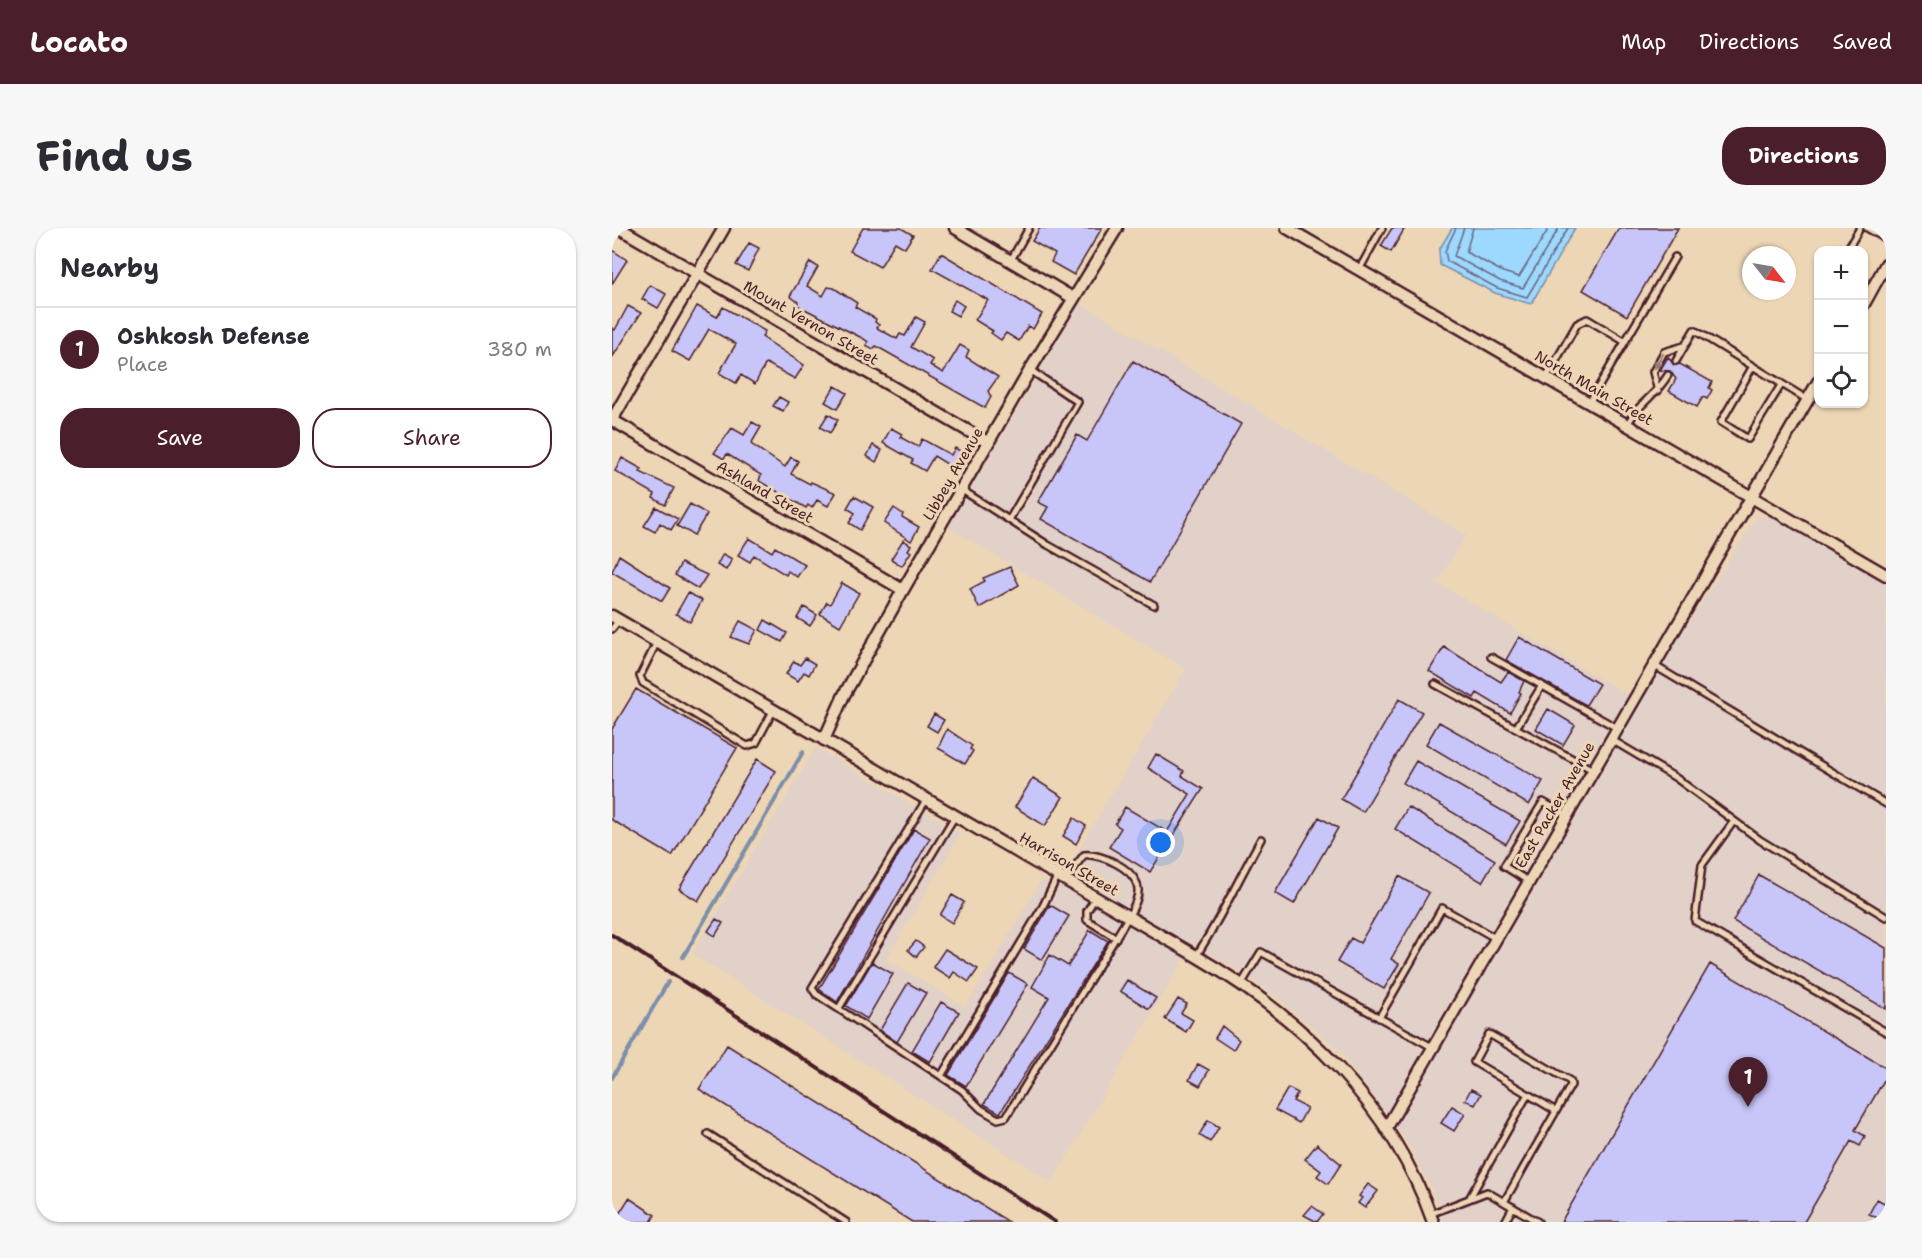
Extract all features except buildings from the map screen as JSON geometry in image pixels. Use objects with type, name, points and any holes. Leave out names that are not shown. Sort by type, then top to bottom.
[{"type":"street","name":"Mount Vernon Street","points":[[619,228],[989,443]]},
{"type":"street","points":[[612,420],[724,228]]},
{"type":"street","points":[[955,228],[1073,298]]},
{"type":"street","name":"Libbey Avenue","points":[[825,740],[844,695],[903,590],[1030,370],[1117,228]]},
{"type":"street","name":"North Main Street","points":[[1287,228],[1886,575]]},
{"type":"street","points":[[1865,300],[1886,264]]},
{"type":"street","name":"East Packer Avenue","points":[[1386,1129],[1814,389]]},
{"type":"street","name":"Ashland Street","points":[[612,420],[903,590]]},
{"type":"street","name":"Harrison Street","points":[[614,622],[657,642],[774,709],[1242,983],[1295,1023],[1348,1078],[1386,1129],[1432,1218]]},
{"type":"lane","points":[[1011,260],[1029,228]]},
{"type":"lane","points":[[1359,270],[1382,228]]},
{"type":"lane","points":[[1849,246],[1860,228]]},
{"type":"lane","points":[[1867,228],[1886,239]]},
{"type":"lane","points":[[1589,403],[1675,257]]},
{"type":"lane","points":[[1545,378],[1577,324],[1587,319],[1624,342]]},
{"type":"lane","points":[[1676,361],[1694,330],[1808,400]]},
{"type":"lane","points":[[1658,391],[1653,372],[1664,352],[1685,346]]},
{"type":"lane","points":[[1753,366],[1721,422],[1748,439],[1781,385]]},
{"type":"lane","points":[[1009,520],[1078,402],[1030,370]]},
{"type":"lane","points":[[1627,424],[1634,409],[1658,391],[1668,375]]},
{"type":"lane","points":[[962,490],[1048,545],[1154,604]]},
{"type":"lane","points":[[657,642],[640,676],[643,683],[747,746],[756,743],[774,709]]},
{"type":"lane","points":[[1491,657],[1617,728]]},
{"type":"lane","points":[[1653,665],[1886,804]]},
{"type":"lane","points":[[1435,684],[1593,770]]},
{"type":"lane","points":[[1516,728],[1541,687]]},
{"type":"lane","points":[[1611,739],[1676,778],[1734,821],[1886,917]]},
{"type":"lane","points":[[927,798],[812,988],[816,994],[941,1076],[968,1095],[981,1109],[998,1119],[1006,1117],[1129,916],[1137,897],[1137,882],[1132,876],[1095,854],[1084,855],[1061,877],[941,1076]]},
{"type":"lane","points":[[1528,881],[1504,866],[1543,802],[1566,815]]},
{"type":"lane","points":[[839,1008],[955,815]]},
{"type":"lane","points":[[1734,821],[1702,865],[1695,921],[1886,1032]]},
{"type":"lane","points":[[1196,956],[1221,915],[1225,902],[1261,839]]},
{"type":"lane","points":[[1096,897],[1087,911],[1087,920],[1116,938]]},
{"type":"lane","points":[[1379,1018],[1442,908],[1495,938]]},
{"type":"lane","points":[[1242,983],[1262,952],[1432,1047]]},
{"type":"lane","points":[[1504,1202],[1571,1085],[1570,1081],[1489,1034],[1474,1062],[1556,1111]]},
{"type":"lane","points":[[1469,1199],[1528,1094]]},
{"type":"lane","points":[[708,1134],[846,1222]]},
{"type":"lane","points":[[1432,1218],[1486,1192],[1538,1222]]},
{"type":"lane","points":[[1506,1222],[1513,1208]]},
{"type":"shaded area","points":[[1080,303],[1466,535],[1437,583],[1641,703],[1695,612],[1757,517],[1775,518],[1886,582],[1886,1222],[1444,1222],[1431,1187],[1405,1138],[1338,1049],[1274,995],[1245,974],[1193,944],[1052,1182],[692,954],[816,748],[961,833],[886,959],[966,1007],[1042,879],[1056,888],[1186,669],[948,527]]},
{"type":"water","points":[[1452,228],[1575,228],[1531,304],[1495,293],[1440,265],[1439,250]]},
{"type":"waterway","points":[[683,957],[803,752]]},
{"type":"waterway","points":[[612,1078],[668,982]]},
{"type":"railway","points":[[612,935],[1055,1222]]},
{"type":"place","name":"Oshkosh Defense","points":[[1748,1107]]}]
